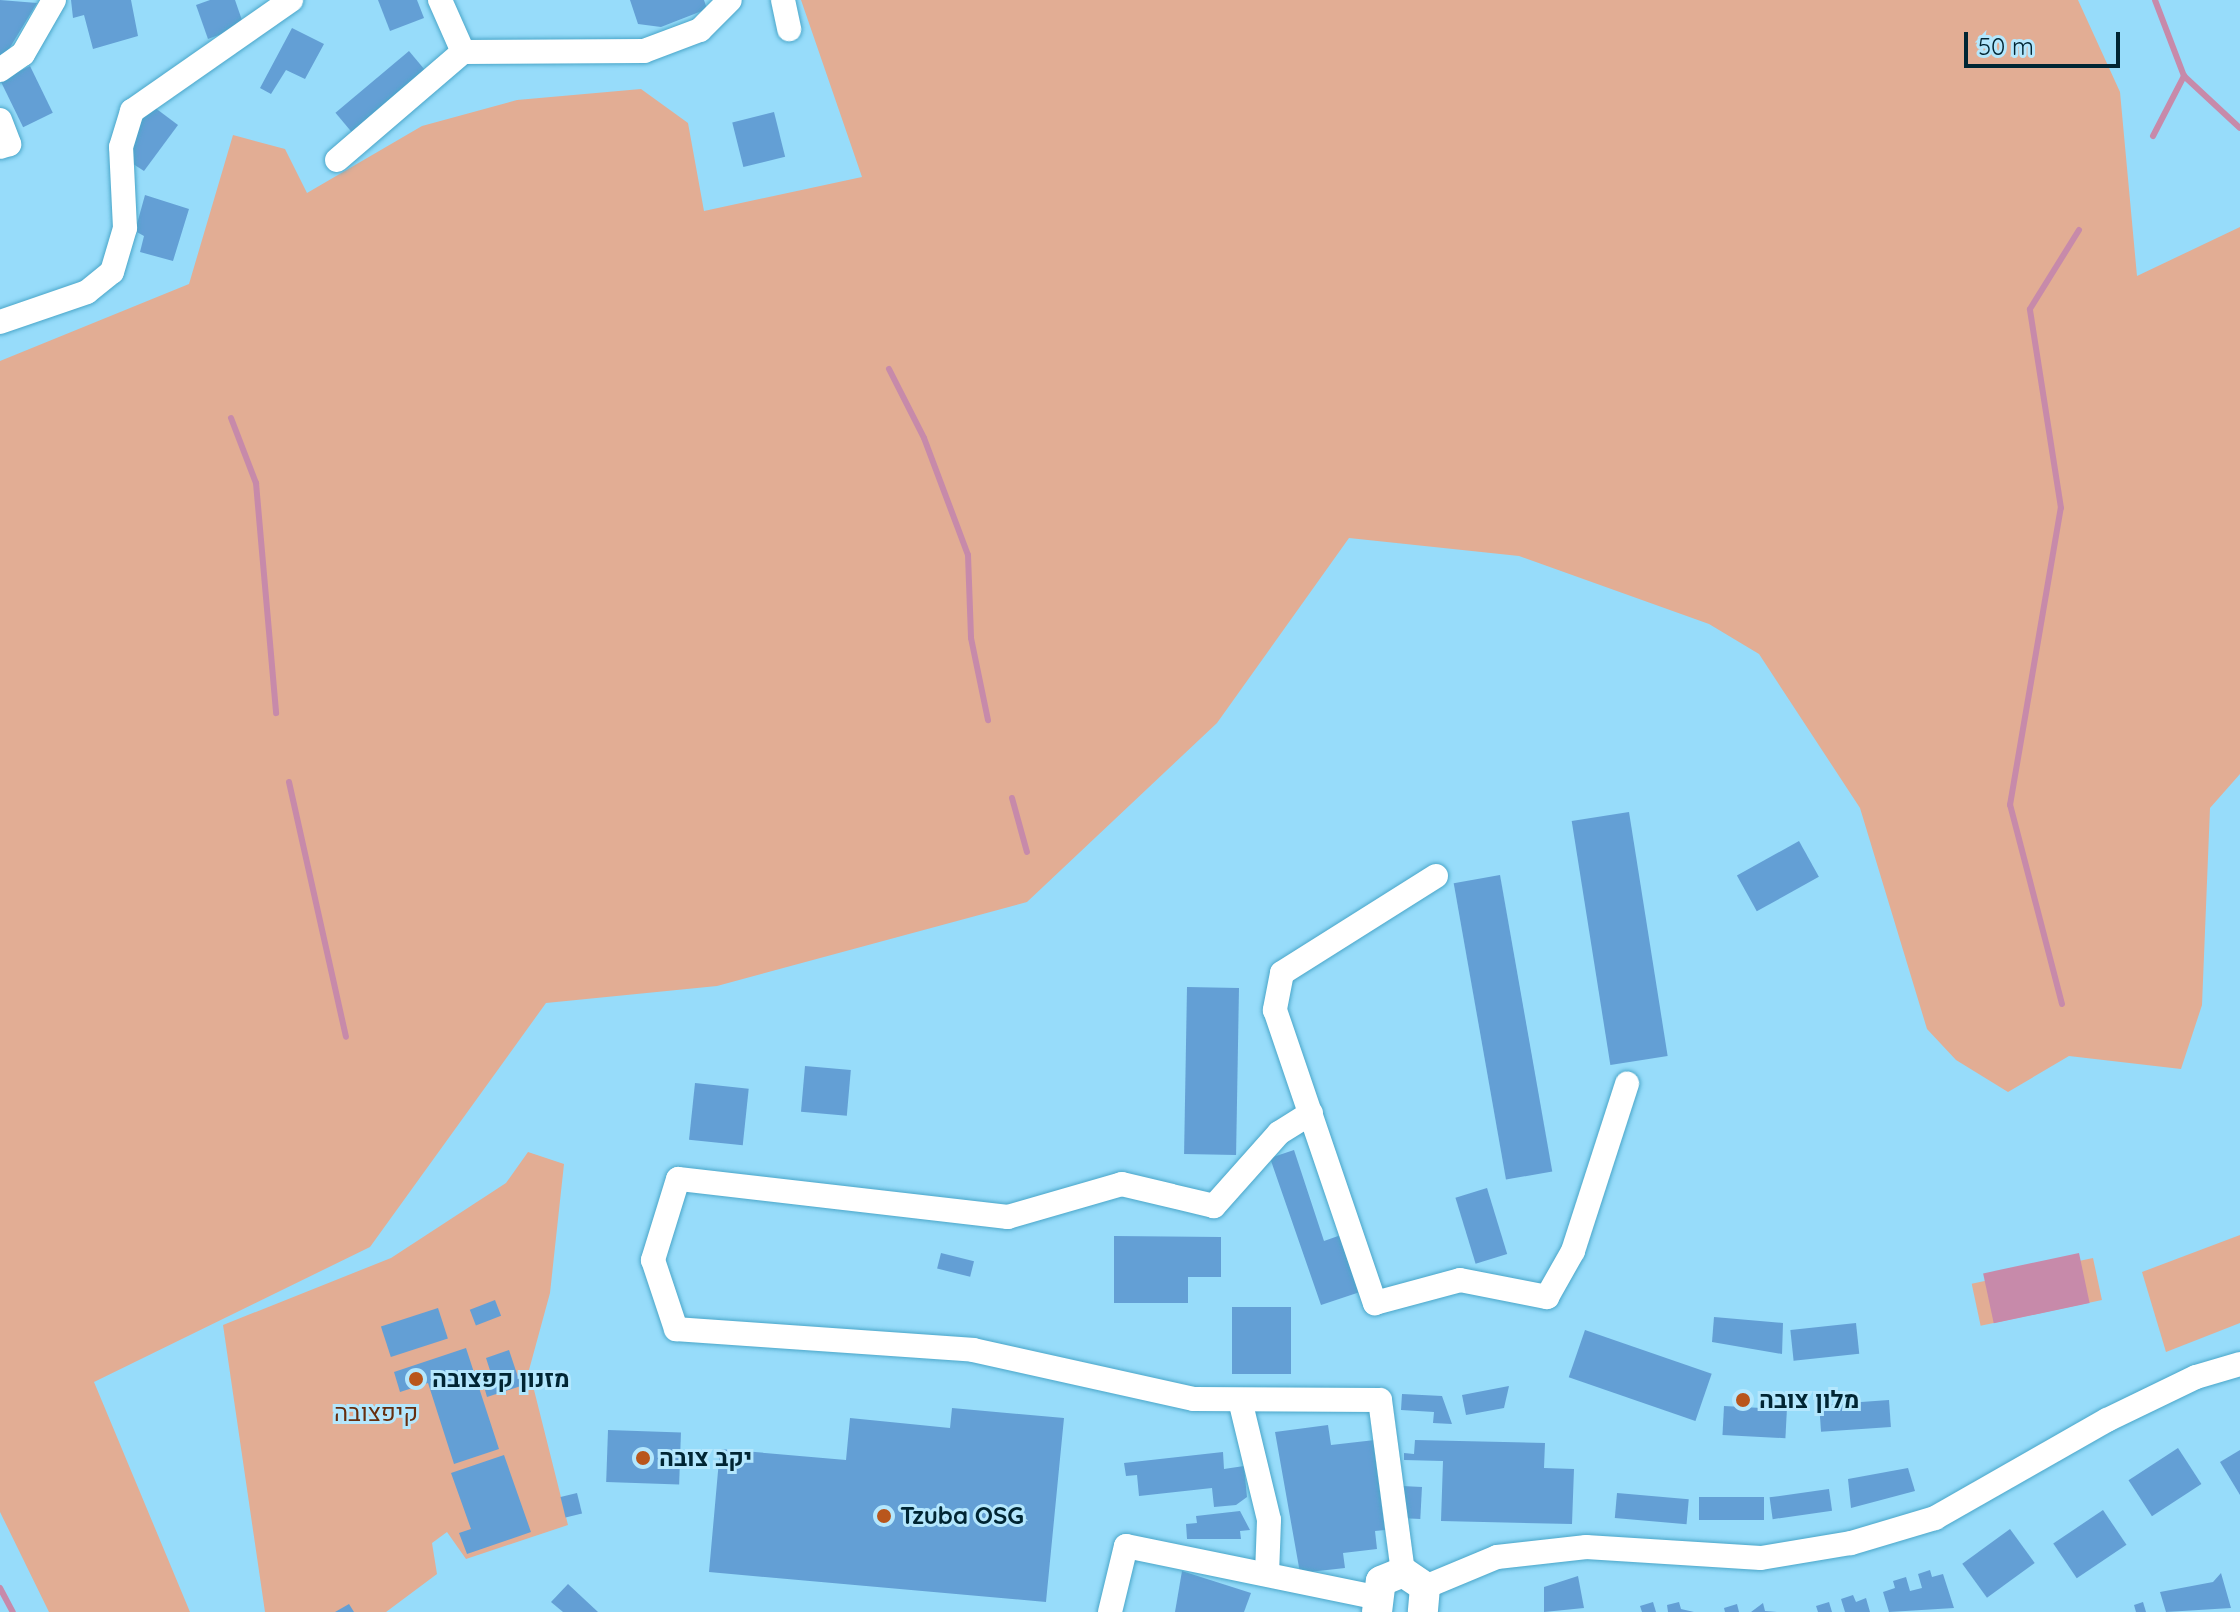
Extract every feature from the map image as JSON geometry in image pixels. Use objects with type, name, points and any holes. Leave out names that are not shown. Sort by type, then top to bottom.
[{"type":"street","points":[[0,70],[23,54],[54,0]]},
{"type":"street","points":[[0,322],[87,292],[112,272],[125,228],[121,147],[132,111],[291,0]]},
{"type":"street","points":[[440,0],[463,52]]},
{"type":"street","points":[[337,160],[463,52],[644,51],[700,30],[730,0]]},
{"type":"street","points":[[783,0],[789,29]]},
{"type":"street","points":[[0,120],[9,144],[0,147]]},
{"type":"street","points":[[1436,876],[1282,973],[1275,1010],[1375,1303],[1460,1280],[1529,1299],[1547,1297],[1573,1251],[1627,1084]]},
{"type":"street","points":[[1311,1113],[1279,1133],[1214,1206],[1122,1184],[1008,1217],[678,1179],[653,1260],[676,1329],[973,1350],[1194,1399],[1380,1400],[1417,1590]]},
{"type":"street","points":[[1110,1612],[1126,1546],[1267,1574],[1375,1604],[1381,1581],[1417,1590],[1497,1557],[1586,1547],[1761,1558],[1851,1543],[1935,1518],[2107,1420],[2240,1364]]},
{"type":"street","points":[[1240,1400],[1269,1520],[1267,1574]]},
{"type":"green space","points":[[801,0],[2078,0],[2120,92],[2137,276],[2240,227],[2240,774],[2210,808],[2202,1005],[2181,1069],[2069,1056],[2008,1092],[1956,1060],[1927,1029],[1860,808],[1759,654],[1709,624],[1519,556],[1349,538],[1217,723],[1027,902],[717,986],[546,1003],[370,1247],[94,1382],[190,1612],[49,1612],[0,1512],[0,361],[189,284],[233,135],[285,149],[307,193],[422,126],[517,100],[641,89],[688,123],[704,211],[862,177]]},
{"type":"green space","name":"קיפצובה","points":[[528,1152],[564,1164],[550,1293],[529,1370],[568,1525],[466,1559],[447,1532],[432,1543],[437,1574],[386,1612],[265,1612],[223,1325],[391,1258],[506,1183]]},
{"type":"green space","points":[[2240,1235],[2240,1323],[2166,1352],[2142,1272]]},
{"type":"green space","points":[[2093,1258],[2102,1300],[1981,1326],[1972,1284]]},
{"type":"shaded area","points":[[2079,1253],[2090,1303],[1994,1323],[1983,1273]]},
{"type":"building","points":[[0,0],[37,3],[3,59],[0,55]]},
{"type":"building","points":[[71,0],[131,0],[138,36],[93,49],[84,15],[73,18]]},
{"type":"building","points":[[210,0],[235,0],[244,26],[208,39],[196,5]]},
{"type":"building","points":[[378,0],[417,0],[424,18],[390,31]]},
{"type":"building","points":[[630,0],[704,0],[707,9],[661,27],[638,24]]},
{"type":"building","points":[[292,28],[324,44],[305,79],[286,70],[271,94],[260,88]]},
{"type":"building","points":[[409,51],[428,74],[355,136],[335,113]]},
{"type":"building","points":[[30,66],[53,113],[23,127],[0,80]]},
{"type":"building","points":[[150,104],[178,125],[144,171],[127,160],[127,142]]},
{"type":"building","points":[[774,112],[785,157],[743,167],[732,122]]},
{"type":"building","points":[[145,195],[189,209],[173,261],[140,252],[144,236],[135,231]]},
{"type":"building","points":[[1629,812],[1668,1056],[1610,1065],[1572,821]]},
{"type":"building","points":[[1799,841],[1819,877],[1757,911],[1737,875]]},
{"type":"building","points":[[1500,875],[1552,1171],[1506,1180],[1454,883]]},
{"type":"building","points":[[1187,987],[1239,988],[1236,1155],[1184,1154]]},
{"type":"building","points":[[805,1066],[851,1070],[847,1116],[801,1112]]},
{"type":"building","points":[[695,1083],[749,1089],[743,1145],[689,1140]]},
{"type":"building","points":[[1294,1150],[1324,1241],[1341,1235],[1360,1292],[1321,1305],[1270,1158]]},
{"type":"building","points":[[1487,1188],[1507,1254],[1476,1264],[1455,1198]]},
{"type":"building","points":[[1114,1236],[1221,1237],[1221,1277],[1188,1277],[1188,1303],[1114,1303]]},
{"type":"building","points":[[941,1253],[974,1261],[970,1277],[937,1269]]},
{"type":"building","points":[[495,1300],[501,1316],[476,1326],[470,1310]]},
{"type":"building","points":[[1232,1307],[1291,1307],[1291,1374],[1232,1374]]},
{"type":"building","points":[[438,1308],[448,1338],[391,1357],[381,1327]]},
{"type":"building","points":[[1714,1317],[1783,1323],[1782,1354],[1712,1342]]},
{"type":"building","points":[[1856,1323],[1859,1354],[1794,1361],[1790,1330]]},
{"type":"building","points":[[1585,1330],[1712,1374],[1695,1421],[1569,1377]]},
{"type":"building","points":[[466,1348],[499,1449],[454,1464],[428,1383],[400,1392],[394,1372]]},
{"type":"building","points":[[509,1350],[521,1386],[487,1397],[485,1390],[495,1386],[486,1358]]},
{"type":"building","points":[[1509,1386],[1504,1408],[1466,1415],[1462,1395]]},
{"type":"building","points":[[1402,1394],[1442,1396],[1452,1424],[1433,1423],[1434,1412],[1401,1410]]},
{"type":"building","points":[[1889,1400],[1891,1427],[1821,1432],[1819,1405]]},
{"type":"building","points":[[1724,1406],[1787,1409],[1785,1438],[1722,1435]]},
{"type":"building","name":"Tzuba OSG","points":[[952,1408],[1064,1418],[1046,1602],[709,1572],[720,1449],[846,1460],[850,1418],[950,1428]]},
{"type":"building","points":[[1328,1425],[1331,1445],[1375,1440],[1385,1530],[1375,1531],[1377,1549],[1343,1553],[1345,1568],[1300,1573],[1275,1432]]},
{"type":"building","name":"יקב צובה","points":[[608,1430],[681,1433],[679,1485],[606,1482]]},
{"type":"building","points":[[1415,1440],[1545,1443],[1544,1468],[1574,1469],[1572,1524],[1441,1521],[1443,1461],[1404,1460],[1404,1453],[1414,1454]]},
{"type":"building","points":[[2178,1448],[2201,1484],[2152,1516],[2129,1480]]},
{"type":"building","points":[[2240,1450],[2240,1495],[2220,1462]]},
{"type":"building","points":[[1223,1452],[1224,1469],[1244,1466],[1247,1497],[1236,1505],[1214,1507],[1212,1488],[1139,1496],[1137,1475],[1126,1476],[1124,1463]]},
{"type":"building","points":[[504,1455],[531,1532],[467,1554],[459,1533],[471,1529],[451,1473]]},
{"type":"building","points":[[1908,1468],[1915,1491],[1851,1508],[1848,1479]]},
{"type":"building","points":[[1402,1486],[1422,1487],[1420,1519],[1400,1518]]},
{"type":"building","points":[[1829,1489],[1832,1511],[1773,1519],[1770,1497]]},
{"type":"building","points":[[577,1493],[582,1513],[566,1517],[561,1497]]},
{"type":"building","points":[[1617,1493],[1689,1499],[1687,1524],[1615,1518]]},
{"type":"building","points":[[1699,1497],[1764,1497],[1764,1520],[1699,1520]]},
{"type":"building","points":[[2103,1510],[2126,1545],[2077,1578],[2053,1544]]},
{"type":"building","points":[[1240,1511],[1250,1530],[1240,1531],[1241,1539],[1187,1539],[1186,1524],[1197,1523],[1196,1516]]},
{"type":"building","points":[[2010,1529],[2035,1563],[1987,1598],[1962,1564]]},
{"type":"building","points":[[1930,1570],[1932,1577],[1943,1574],[1954,1608],[1889,1612],[1883,1592],[1895,1588],[1893,1581],[1906,1577],[1910,1591],[1922,1588],[1918,1574]]},
{"type":"building","points":[[1182,1571],[1251,1593],[1244,1612],[1175,1612]]},
{"type":"building","points":[[2221,1573],[2231,1608],[2166,1612],[2160,1592],[2213,1582]]},
{"type":"building","points":[[1578,1576],[1584,1608],[1544,1612],[1544,1587]]},
{"type":"building","points":[[568,1584],[598,1612],[563,1612],[551,1602]]},
{"type":"building","points":[[1853,1595],[1856,1602],[1866,1598],[1870,1612],[1845,1612],[1841,1599]]},
{"type":"building","points":[[1653,1602],[1656,1612],[1642,1612],[1640,1606]]},
{"type":"building","points":[[1679,1602],[1681,1609],[1694,1612],[1668,1612],[1667,1605]]},
{"type":"building","points":[[1829,1602],[1832,1612],[1818,1612],[1816,1606]]},
{"type":"building","points":[[2143,1602],[2146,1612],[2136,1612],[2134,1605]]},
{"type":"building","points":[[1763,1603],[1765,1611],[1777,1612],[1751,1612]]},
{"type":"building","points":[[349,1604],[354,1612],[335,1612]]},
{"type":"building","points":[[1737,1604],[1739,1612],[1725,1612],[1724,1608]]},
{"type":"waterway","points":[[2153,136],[2184,76],[2155,0]]},
{"type":"waterway","points":[[2184,76],[2240,128]]},
{"type":"waterway","points":[[2062,1004],[2010,805],[2061,508],[2030,309],[2079,230]]},
{"type":"waterway","points":[[889,369],[924,438],[968,555],[971,638],[988,720]]},
{"type":"waterway","points":[[231,418],[256,483],[276,713]]},
{"type":"waterway","points":[[289,782],[346,1037]]},
{"type":"waterway","points":[[1012,798],[1027,852]]},
{"type":"waterway","points":[[0,1588],[13,1612]]},
{"type":"place","name":"מזנון קפצובה","points":[[416,1379]]},
{"type":"place","name":"מלון צובה","points":[[1743,1400]]},
{"type":"place","name":"יקב צובה","points":[[643,1458]]},
{"type":"place","name":"Tzuba OSG","points":[[884,1516]]}]
